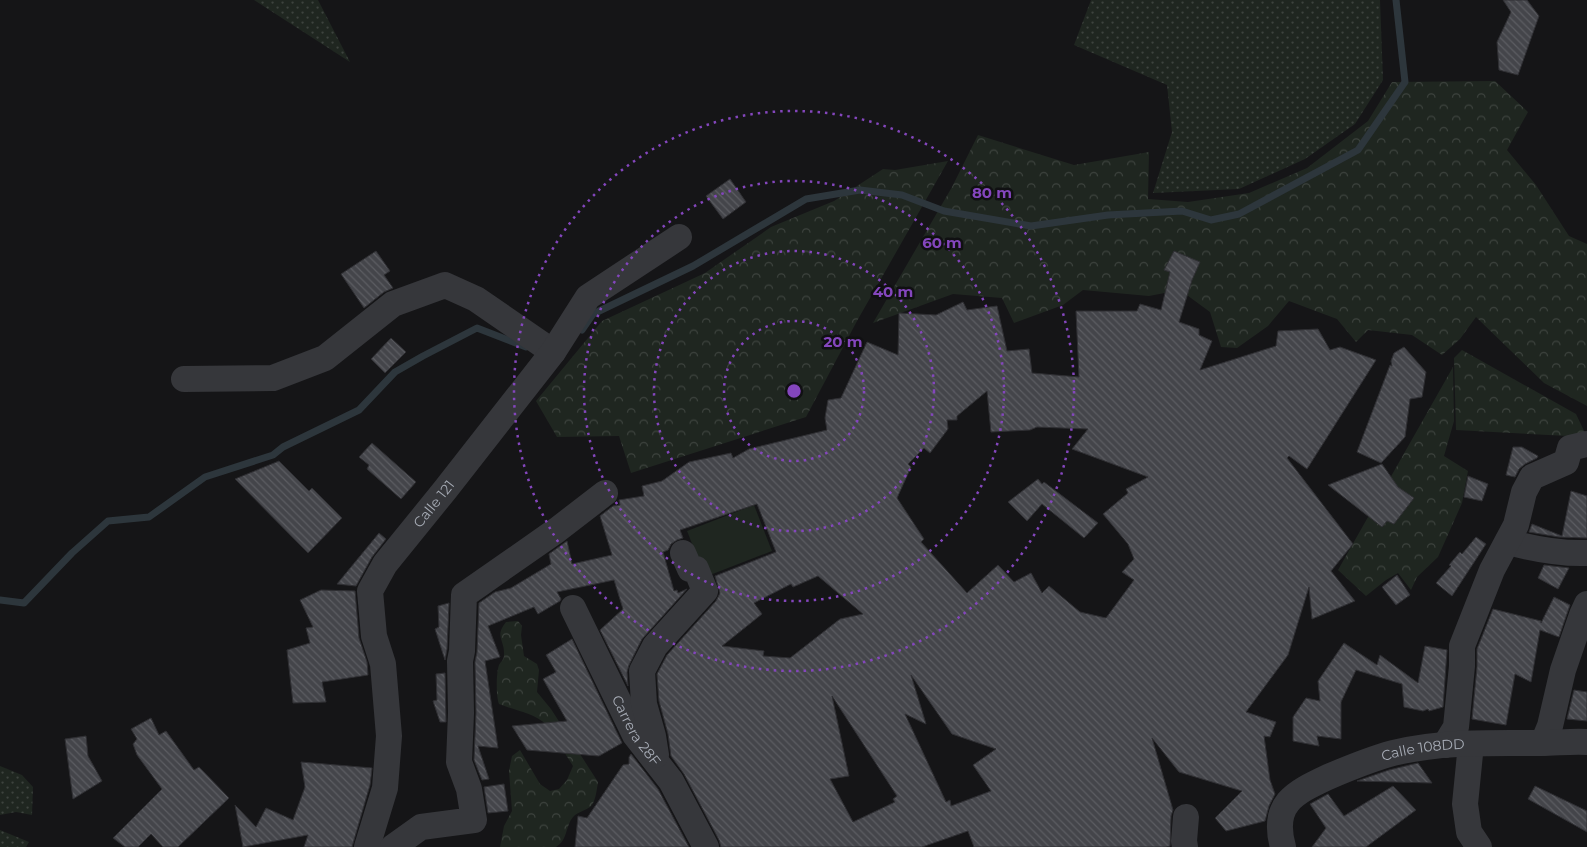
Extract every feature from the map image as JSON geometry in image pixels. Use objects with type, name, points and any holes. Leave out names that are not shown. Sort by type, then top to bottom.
[{"type":"street","name":"Calle 121","points":[[367,847],[386,788],[389,736],[383,664],[374,636],[370,591],[385,564],[553,352],[588,297],[679,237]]},
{"type":"street","points":[[184,379],[272,378],[325,358],[393,304],[445,285],[476,299],[553,352]]},
{"type":"street","points":[[1479,847],[1469,832],[1456,727],[1462,646],[1492,570],[1516,525],[1524,492],[1532,477],[1566,462],[1570,448],[1587,444]]},
{"type":"street","points":[[393,847],[420,828],[474,820],[468,789],[459,762],[461,714],[460,661],[464,594],[533,547],[605,493]]},
{"type":"street","points":[[1508,542],[1551,551],[1587,553]]},
{"type":"street","points":[[657,763],[653,736],[644,704],[642,671],[655,646],[705,591],[696,569],[690,569],[684,554]]},
{"type":"street","points":[[1543,743],[1550,726],[1563,670],[1587,604]]},
{"type":"street","name":"Carrera 28F","points":[[573,608],[635,735],[671,781],[706,847]]},
{"type":"street","name":"Calle 108DD","points":[[1283,847],[1279,818],[1289,800],[1305,788],[1346,769],[1393,753],[1458,744],[1587,742]]},
{"type":"street","points":[[1185,847],[1186,817]]},
{"type":"green space","points":[[254,0],[318,0],[350,62]]},
{"type":"green space","points":[[1091,0],[1380,0],[1383,80],[1355,124],[1305,159],[1239,189],[1153,193],[1172,132],[1167,85],[1074,45]]},
{"type":"green space","points":[[1495,81],[1528,112],[1507,150],[1536,185],[1569,236],[1587,244],[1587,406],[1544,383],[1476,317],[1460,339],[1442,355],[1412,335],[1368,330],[1356,342],[1337,319],[1289,301],[1268,326],[1237,348],[1221,347],[1210,312],[1180,290],[1149,296],[1083,290],[1063,305],[1014,323],[1002,298],[953,294],[873,323],[952,187],[978,135],[1074,165],[1149,152],[1148,199],[1188,202],[1249,193],[1307,168],[1368,121],[1392,82]]},
{"type":"green space","points":[[948,161],[857,321],[806,417],[631,473],[619,436],[557,437],[536,401],[602,321],[705,273],[771,227],[834,201],[883,169],[895,170]]},
{"type":"green space","points":[[1462,350],[1576,414],[1587,437],[1456,430],[1454,358]]},
{"type":"green space","points":[[1453,367],[1454,421],[1444,456],[1468,471],[1462,503],[1438,557],[1417,577],[1411,590],[1398,573],[1366,596],[1338,570]]},
{"type":"green space","points":[[754,505],[772,551],[705,577],[687,531]]},
{"type":"green space","points":[[518,621],[522,626],[521,635],[524,656],[537,664],[539,670],[537,692],[551,709],[598,782],[592,805],[573,817],[563,841],[556,847],[500,847],[504,826],[512,811],[509,771],[512,756],[520,750],[540,784],[550,791],[559,789],[567,780],[573,766],[547,725],[530,714],[499,704],[497,674],[504,655],[500,635],[506,622]]},
{"type":"green space","points":[[0,766],[22,775],[33,787],[32,815],[16,812],[0,815]]},
{"type":"green space","points":[[0,830],[29,842],[26,847],[0,847]]},
{"type":"building","points":[[1503,0],[1527,0],[1539,16],[1518,75],[1499,70],[1497,42],[1511,12]]},
{"type":"building","points":[[730,179],[746,202],[723,219],[706,196]]},
{"type":"building","points":[[376,251],[390,271],[384,275],[393,288],[384,292],[364,308],[341,274]]},
{"type":"building","points":[[1174,251],[1200,262],[1192,280],[1179,322],[1199,329],[1199,335],[1212,341],[1200,370],[1276,346],[1278,331],[1318,329],[1330,350],[1340,347],[1376,360],[1307,469],[1289,456],[1287,458],[1353,544],[1331,571],[1355,601],[1312,619],[1309,587],[1288,655],[1246,712],[1276,722],[1270,737],[1264,736],[1270,780],[1275,794],[1265,821],[1226,831],[1215,818],[1242,791],[1179,772],[1152,738],[1173,810],[1170,846],[974,847],[968,831],[922,847],[721,847],[684,774],[671,756],[668,734],[659,701],[657,674],[667,655],[716,601],[720,593],[715,576],[776,552],[757,504],[680,530],[683,538],[671,544],[668,550],[663,552],[674,591],[677,590],[678,593],[687,589],[642,639],[629,665],[627,672],[628,686],[600,630],[623,609],[614,580],[557,592],[561,599],[560,601],[538,614],[534,607],[488,626],[500,657],[485,661],[498,748],[478,746],[489,779],[482,780],[474,760],[476,713],[475,662],[479,603],[495,592],[511,588],[551,564],[549,554],[567,541],[572,564],[612,555],[600,516],[613,506],[620,505],[619,500],[644,496],[642,486],[662,481],[689,462],[731,453],[733,458],[749,449],[827,430],[825,418],[828,400],[841,398],[867,342],[898,355],[899,313],[936,315],[963,302],[967,310],[997,306],[1007,351],[1029,349],[1032,373],[1079,377],[1076,311],[1137,311],[1140,304],[1161,310],[1170,272],[1164,270]],"holes":[[[987,391],[991,432],[1030,430],[1037,427],[1088,429],[1072,449],[1148,477],[1126,489],[1128,493],[1103,514],[1128,544],[1134,559],[1122,572],[1134,580],[1106,618],[1080,612],[1049,586],[1042,593],[1031,573],[1014,582],[998,565],[967,593],[921,542],[924,539],[897,498],[911,467],[908,464],[924,448],[930,453],[948,429],[947,420],[957,420],[957,416]],[[818,576],[863,614],[840,619],[790,658],[763,656],[764,651],[722,646],[762,614],[754,603],[791,584],[793,587]],[[911,675],[952,734],[996,749],[973,765],[991,791],[951,806],[950,800],[946,802],[905,714],[926,724]],[[832,696],[897,796],[893,799],[895,802],[853,822],[830,779],[849,776]]]},
{"type":"building","points":[[391,338],[406,352],[385,373],[371,359]]},
{"type":"building","points":[[1404,347],[1426,372],[1422,397],[1410,399],[1405,437],[1381,463],[1357,452],[1390,365],[1392,366],[1391,361],[1394,353]]},
{"type":"building","points":[[372,443],[416,482],[401,499],[367,469],[369,465],[359,457]]},
{"type":"building","points":[[1513,447],[1522,447],[1538,456],[1519,469],[1515,477],[1506,475]]},
{"type":"building","points":[[279,461],[309,491],[312,488],[342,518],[308,553],[235,479]]},
{"type":"building","points":[[1382,464],[1398,487],[1414,498],[1394,524],[1387,521],[1382,527],[1328,485]]},
{"type":"building","points":[[1468,476],[1488,484],[1482,501],[1464,497]]},
{"type":"building","points":[[1038,479],[1042,484],[1044,482],[1098,523],[1084,538],[1042,504],[1027,521],[1008,502]]},
{"type":"building","points":[[1571,491],[1587,496],[1587,538],[1559,537],[1529,532],[1532,524],[1562,536]]},
{"type":"building","points":[[379,533],[386,539],[372,557],[356,586],[337,584]]},
{"type":"building","points":[[1476,537],[1486,544],[1452,596],[1436,583],[1460,552],[1462,554]]},
{"type":"building","points":[[1544,565],[1569,568],[1558,589],[1538,578]]},
{"type":"building","points":[[1397,575],[1410,595],[1396,605],[1382,587]]},
{"type":"building","points":[[321,590],[355,591],[359,638],[367,662],[368,675],[322,682],[326,702],[293,703],[287,650],[310,643],[306,628],[313,627],[300,600]]},
{"type":"building","points":[[1554,597],[1570,605],[1559,637],[1540,630],[1531,682],[1515,674],[1506,725],[1472,719],[1477,649],[1493,609],[1541,621],[1541,623]]},
{"type":"building","points":[[449,603],[445,660],[435,629],[439,627],[438,606]]},
{"type":"building","points":[[572,639],[622,743],[599,756],[527,750],[512,726],[567,721],[543,679],[556,672],[546,655]]},
{"type":"building","points":[[1344,643],[1377,665],[1380,655],[1418,683],[1425,646],[1447,650],[1443,707],[1423,711],[1404,707],[1402,684],[1356,670],[1341,702],[1341,739],[1317,736],[1319,746],[1293,741],[1293,717],[1306,698],[1320,701],[1318,681]]},
{"type":"building","points":[[445,673],[446,722],[440,722],[433,701],[437,700],[436,674]]},
{"type":"building","points":[[1574,690],[1587,692],[1587,721],[1567,719]]},
{"type":"building","points":[[151,718],[159,735],[166,731],[194,770],[199,767],[229,798],[178,847],[163,847],[151,834],[138,847],[125,847],[113,838],[162,789],[137,755],[133,744],[137,739],[131,729]]},
{"type":"building","points":[[86,736],[88,756],[102,781],[73,799],[65,739]]},
{"type":"building","points":[[631,754],[658,789],[689,847],[575,847],[578,816],[587,818],[623,765],[629,764]]},
{"type":"building","points":[[301,762],[372,768],[370,785],[352,847],[304,847],[308,835],[243,847],[235,805],[256,827],[266,808],[293,820],[305,787]]},
{"type":"building","points":[[1418,763],[1432,783],[1357,781],[1389,770]]},
{"type":"building","points":[[504,784],[508,811],[488,813],[484,787]]},
{"type":"building","points":[[1393,786],[1416,810],[1366,847],[1312,847],[1326,828],[1310,804],[1328,794],[1344,816]]},
{"type":"building","points":[[1535,786],[1587,811],[1587,832],[1528,799]]},
{"type":"waterway","points":[[582,330],[593,314],[693,266],[806,199],[860,190],[902,195],[944,211],[1031,226],[1108,215],[1182,211],[1211,220],[1239,214],[1358,150],[1405,82],[1396,0]]},
{"type":"waterway","points":[[0,600],[24,603],[72,553],[108,521],[149,517],[205,477],[273,455],[283,447],[359,410],[395,372],[477,328],[526,347]]}]
